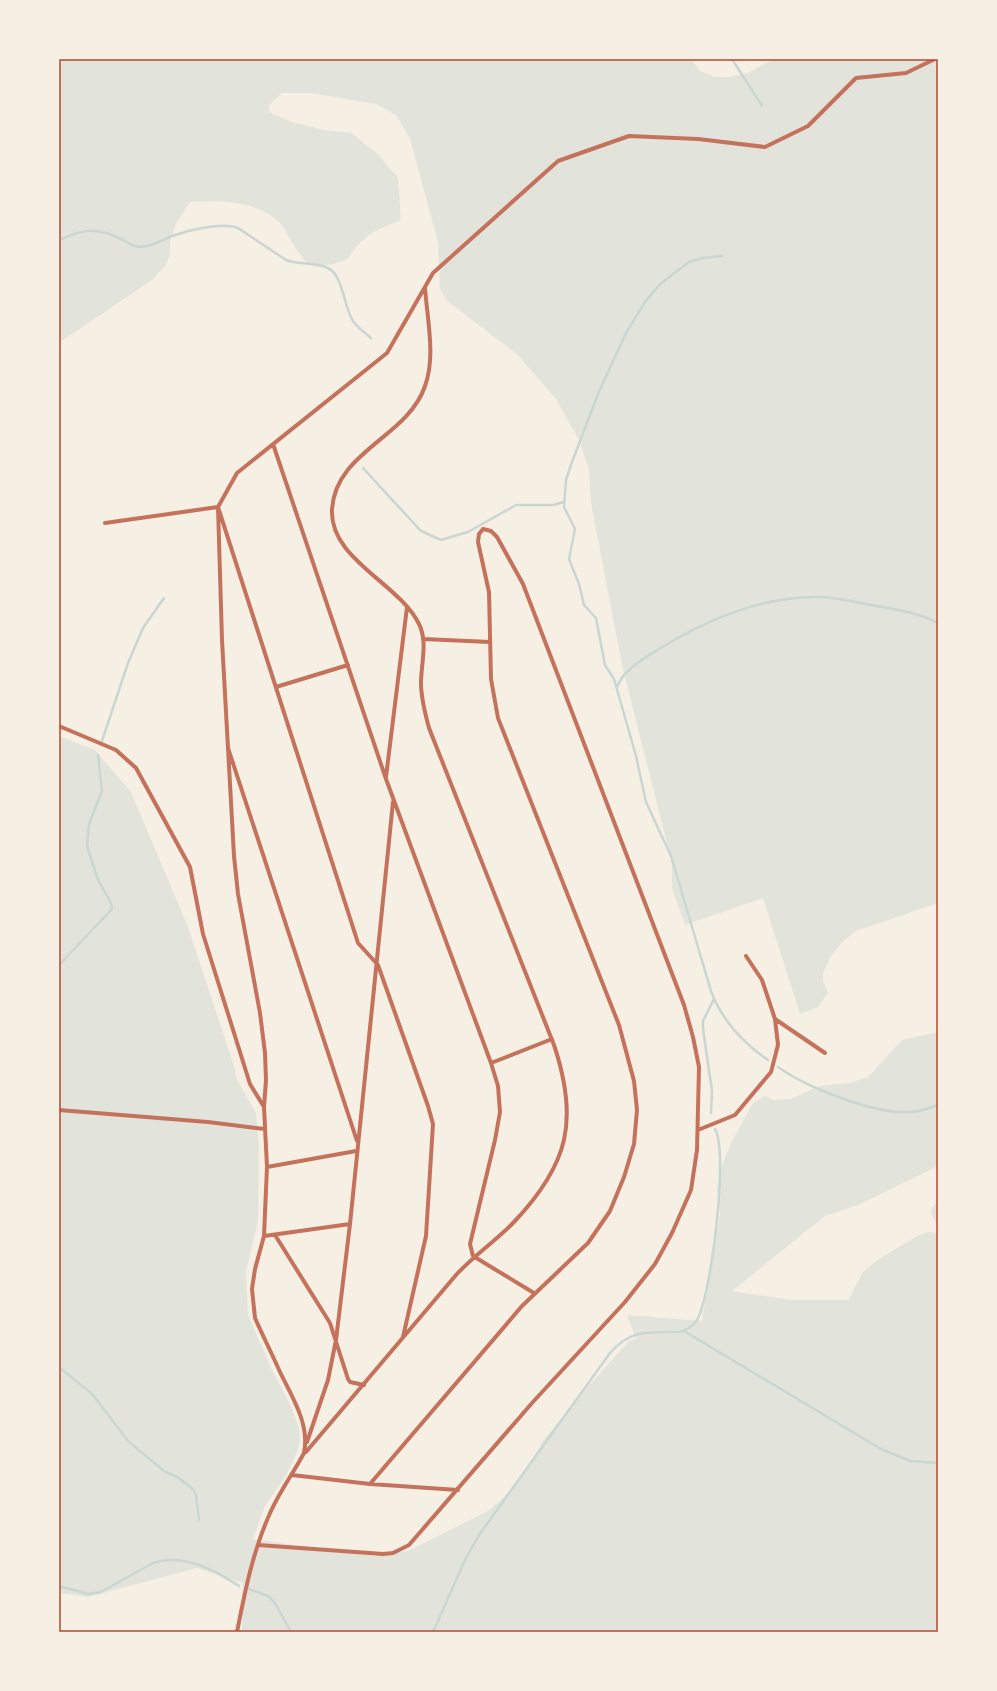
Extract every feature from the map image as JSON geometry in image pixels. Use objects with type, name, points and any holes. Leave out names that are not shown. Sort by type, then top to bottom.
[{"type":"street","points":[[306,1442],[305,1429],[299,1411],[255,1318],[252,1288],[255,1269],[264,1236],[266,1167],[264,1107],[266,1080],[265,1053],[260,1013],[238,894],[234,856],[226,742],[218,507],[237,473],[387,353],[433,273],[558,161],[629,136],[698,139],[765,147],[808,126],[856,78],[906,73],[935,59]]},
{"type":"street","points":[[237,1632],[247,1580],[271,1510],[304,1453],[364,1385],[473,1256],[494,1241],[514,1221],[552,1171],[562,1150],[568,1123],[568,1096],[562,1068],[552,1039],[429,728],[422,701],[421,684],[424,640],[419,624],[407,607],[350,552],[339,538],[333,524],[332,508],[336,490],[346,472],[359,457],[408,414],[418,401],[425,387],[430,364],[425,287]]},
{"type":"street","points":[[273,444],[386,779],[491,1063],[498,1086],[500,1112],[495,1140],[470,1244],[473,1256],[534,1293]]},
{"type":"street","points":[[105,523],[218,507]]},
{"type":"street","points":[[218,507],[358,943],[378,964],[428,1106],[432,1124],[426,1236],[402,1339]]},
{"type":"street","points":[[258,1545],[383,1554],[392,1553],[409,1545],[532,1403],[625,1302],[655,1264],[672,1233],[691,1190],[697,1150],[699,1067],[684,1004],[523,584],[497,537],[491,532],[483,529],[479,534],[478,542],[489,592],[491,679],[498,718],[619,1025],[634,1081],[637,1110],[634,1144],[624,1177],[610,1212],[588,1243],[534,1293],[370,1484]]},
{"type":"street","points":[[386,779],[407,607]]},
{"type":"street","points":[[424,640],[490,642]]},
{"type":"street","points":[[276,686],[348,665]]},
{"type":"street","points":[[59,726],[116,750],[136,768],[190,867],[203,934],[250,1084],[264,1107]]},
{"type":"street","points":[[226,742],[358,1143]]},
{"type":"street","points":[[304,1453],[306,1442],[328,1380],[336,1340],[378,964],[394,800]]},
{"type":"street","points":[[698,1130],[735,1115],[771,1072],[778,1045],[775,1019],[762,980],[746,956]]},
{"type":"street","points":[[775,1019],[825,1053]]},
{"type":"street","points":[[491,1063],[552,1039]]},
{"type":"street","points":[[59,1110],[208,1122],[265,1129]]},
{"type":"street","points":[[266,1167],[356,1151]]},
{"type":"street","points":[[264,1236],[350,1224]]},
{"type":"street","points":[[275,1235],[330,1323],[348,1379],[350,1382],[364,1385]]},
{"type":"street","points":[[292,1475],[370,1484],[458,1490]]},
{"type":"shaded area","points":[[59,59],[691,59],[700,71],[715,77],[728,77],[748,73],[773,59],[938,59],[938,903],[856,931],[842,942],[831,956],[823,973],[823,981],[828,993],[818,1007],[800,1014],[763,898],[685,925],[672,888],[672,863],[622,665],[591,503],[589,470],[579,440],[556,399],[517,354],[447,301],[440,289],[438,242],[410,139],[397,116],[377,104],[310,93],[282,93],[270,104],[269,110],[271,113],[292,122],[325,130],[351,133],[377,153],[398,178],[401,220],[370,234],[354,250],[348,259],[326,266],[312,266],[301,256],[281,224],[270,215],[249,206],[237,203],[214,201],[190,202],[176,224],[170,241],[170,254],[166,265],[152,280],[59,343]]},
{"type":"shaded area","points":[[59,736],[95,750],[131,792],[188,927],[235,1069],[236,1078],[256,1113],[259,1146],[258,1221],[246,1272],[248,1315],[271,1368],[291,1406],[299,1428],[300,1441],[297,1452],[287,1474],[265,1506],[253,1539],[374,1556],[408,1551],[488,1511],[502,1499],[524,1474],[543,1441],[576,1400],[629,1341],[636,1339],[627,1315],[702,1321],[720,1214],[717,1189],[722,1165],[731,1143],[753,1103],[765,1096],[774,1100],[791,1099],[819,1086],[849,1083],[868,1077],[902,1040],[938,1032],[938,1166],[858,1205],[825,1216],[732,1291],[791,1300],[848,1300],[863,1272],[879,1259],[917,1236],[928,1232],[938,1233],[938,1632],[242,1632],[243,1583],[197,1568],[88,1597],[59,1593]]},
{"type":"shaded area","points":[[938,1200],[938,1227],[931,1211],[934,1204]]},
{"type":"waterway","points":[[732,59],[762,106]]},
{"type":"waterway","points":[[59,240],[83,232],[97,231],[112,235],[133,245],[142,247],[196,229],[214,226],[231,226],[238,228],[286,260],[296,263],[323,266],[333,272],[340,284],[347,308],[353,321],[371,338]]},
{"type":"waterway","points":[[722,256],[703,258],[689,262],[660,284],[645,302],[626,333],[598,394],[566,480],[564,507],[575,529],[569,559],[579,584],[584,605],[596,618],[605,665],[614,679],[636,756],[646,802],[671,856],[711,991],[715,1001],[734,1030],[750,1046],[768,1060]]},
{"type":"waterway","points":[[363,468],[421,531],[441,540],[468,532],[516,505],[553,505],[564,502]]},
{"type":"waterway","points":[[617,687],[620,680],[637,663],[682,636],[720,618],[760,604],[802,597],[835,598],[905,611],[938,623]]},
{"type":"waterway","points":[[102,741],[128,663],[143,628],[164,598]]},
{"type":"waterway","points":[[59,965],[112,909],[111,903],[98,880],[87,846],[89,824],[102,791],[98,755]]},
{"type":"waterway","points":[[711,1113],[712,1091],[703,1021],[714,999]]},
{"type":"waterway","points":[[778,1067],[790,1075],[822,1091],[877,1109],[912,1112],[938,1105]]},
{"type":"waterway","points":[[433,1632],[465,1560],[479,1535],[610,1353],[623,1341],[630,1337],[644,1333],[683,1331],[692,1326],[698,1318],[708,1282],[717,1223],[720,1165],[719,1143],[715,1129]]},
{"type":"waterway","points":[[684,1331],[881,1449],[910,1461],[938,1463]]},
{"type":"waterway","points":[[59,1367],[92,1394],[129,1442],[164,1471],[177,1477],[193,1489],[196,1495],[199,1520]]},
{"type":"waterway","points":[[59,1586],[88,1594],[101,1592],[153,1563],[164,1560],[176,1560],[198,1565],[220,1574],[239,1586]]},
{"type":"waterway","points":[[249,1589],[268,1596],[275,1603],[291,1632]]}]
